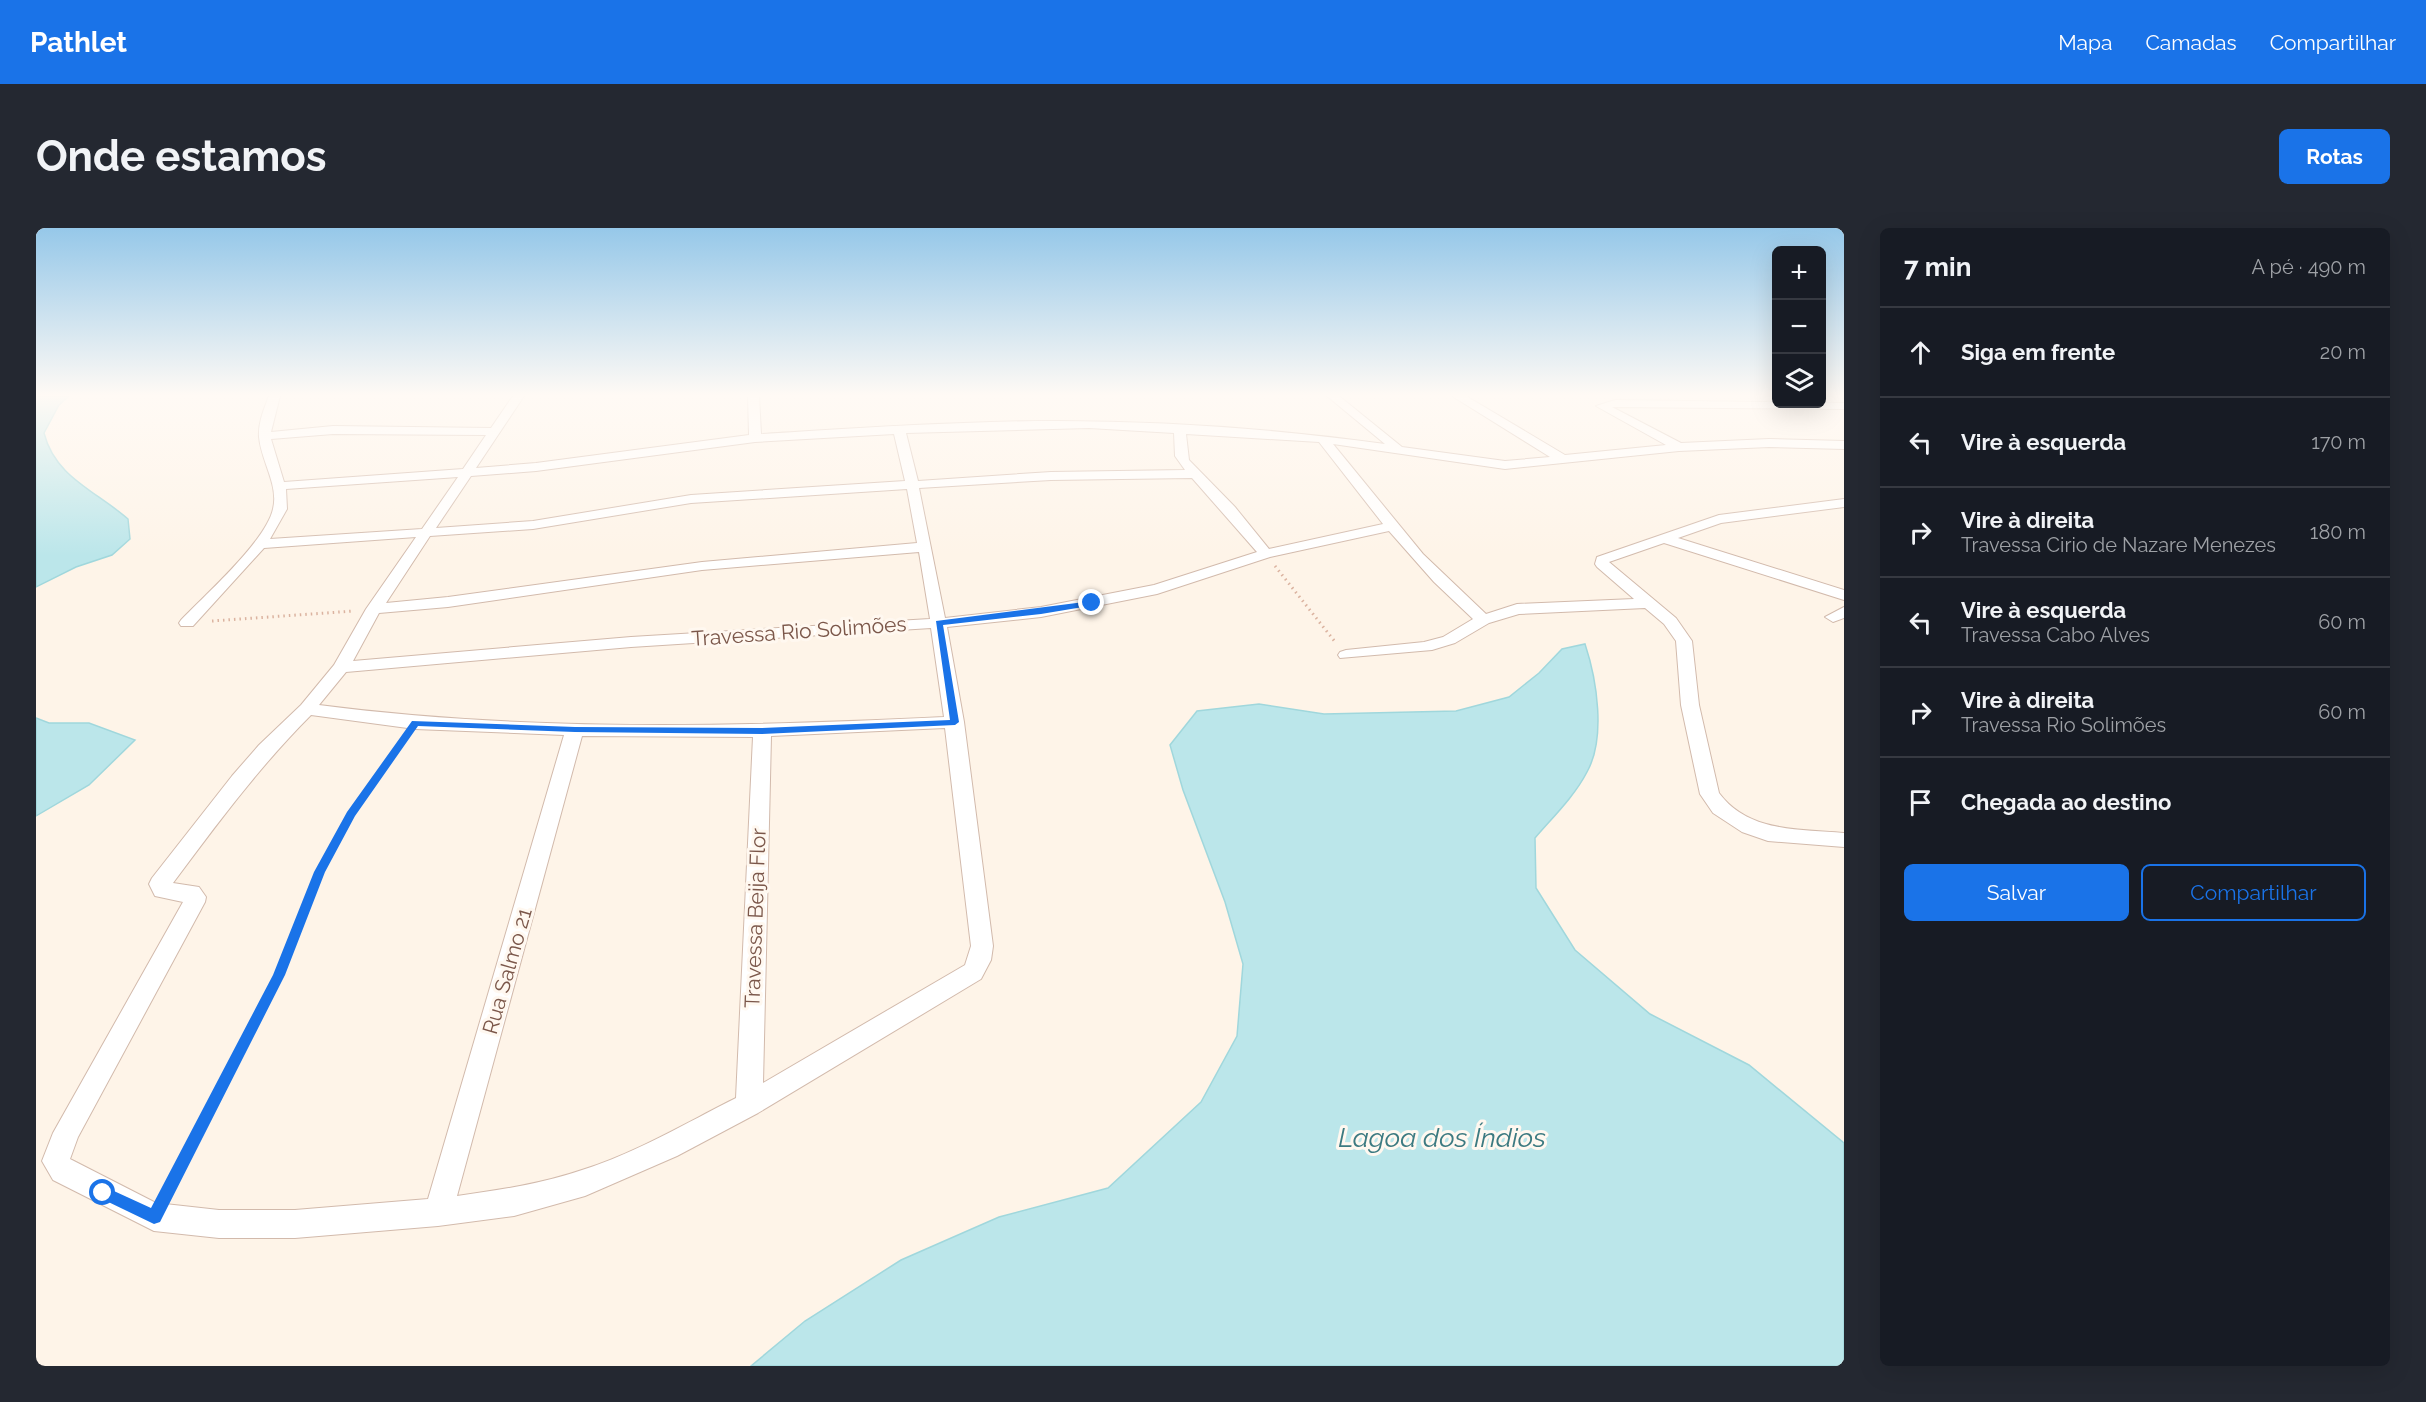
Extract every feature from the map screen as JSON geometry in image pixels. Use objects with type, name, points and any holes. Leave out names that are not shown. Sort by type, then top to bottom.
[{"type":"street","points":[[187,623],[259,544],[280,510],[279,486],[269,449]]},
{"type":"street","points":[[484,449],[374,609],[341,667],[307,709],[253,765],[160,884],[163,890],[191,894],[195,897],[194,902],[59,1148],[56,1161],[63,1171],[154,1217],[219,1224],[295,1224],[438,1212],[514,1202],[585,1183],[749,1106],[973,972],[980,960],[982,946],[955,722],[927,547],[904,449]]},
{"type":"street","points":[[279,486],[558,465],[674,449]]},
{"type":"street","points":[[1181,449],[1181,456],[1195,474],[1230,510],[1266,554]]},
{"type":"street","points":[[1330,449],[1392,526],[1447,587],[1483,620]]},
{"type":"street","points":[[1399,449],[1488,465],[1564,460],[1660,449]]},
{"type":"street","points":[[1546,449],[1564,460]]},
{"type":"street","points":[[259,544],[426,534],[570,520],[691,499],[1052,476],[1195,474]]},
{"type":"street","points":[[1844,503],[1719,519],[1602,560],[1602,564],[1608,571],[1670,621],[1684,641],[1690,705],[1710,794],[1720,808],[1749,828],[1768,834],[1844,840]]},
{"type":"street","name":"Travessa Rio Solimões","points":[[341,667],[642,641],[939,623],[1041,612],[1157,588],[1266,554],[1392,526]]},
{"type":"street","points":[[1663,538],[1844,595]]},
{"type":"street","points":[[374,609],[460,601],[702,566],[927,547]]},
{"type":"street","points":[[1346,655],[1426,647],[1449,640],[1500,613],[1540,607],[1647,603]]},
{"type":"street","points":[[307,709],[416,723],[575,730],[762,731],[955,722]]},
{"type":"street","name":"Rua Salmo 21","points":[[438,1212],[575,730]]},
{"type":"street","name":"Travessa Beija Flor","points":[[749,1106],[762,731]]},
{"type":"path","points":[[1266,554],[1346,655]]},
{"type":"path","points":[[187,623],[374,609]]},
{"type":"path","points":[[154,1217],[279,975],[320,872],[351,815],[416,723]]},
{"type":"water","points":[[36,449],[50,449],[57,461],[78,482],[128,519],[130,539],[112,555],[76,567],[36,587]]},
{"type":"water","name":"Lagoa dos Índios","points":[[1585,644],[1593,674],[1598,709],[1593,758],[1576,790],[1535,838],[1536,888],[1575,950],[1650,1014],[1749,1065],[1844,1143],[1844,1366],[751,1366],[805,1321],[901,1260],[999,1217],[1108,1188],[1201,1102],[1237,1036],[1243,964],[1225,902],[1183,790],[1170,745],[1197,711],[1259,704],[1324,714],[1456,711],[1509,697],[1539,673],[1562,649]]},
{"type":"water","points":[[36,718],[49,723],[89,723],[135,740],[89,785],[36,816]]},
{"type":"route","points":[[103,1193],[154,1217],[279,975],[320,872],[351,815],[416,723],[575,730],[762,731],[955,722],[939,623],[1041,612],[1092,603]]}]
